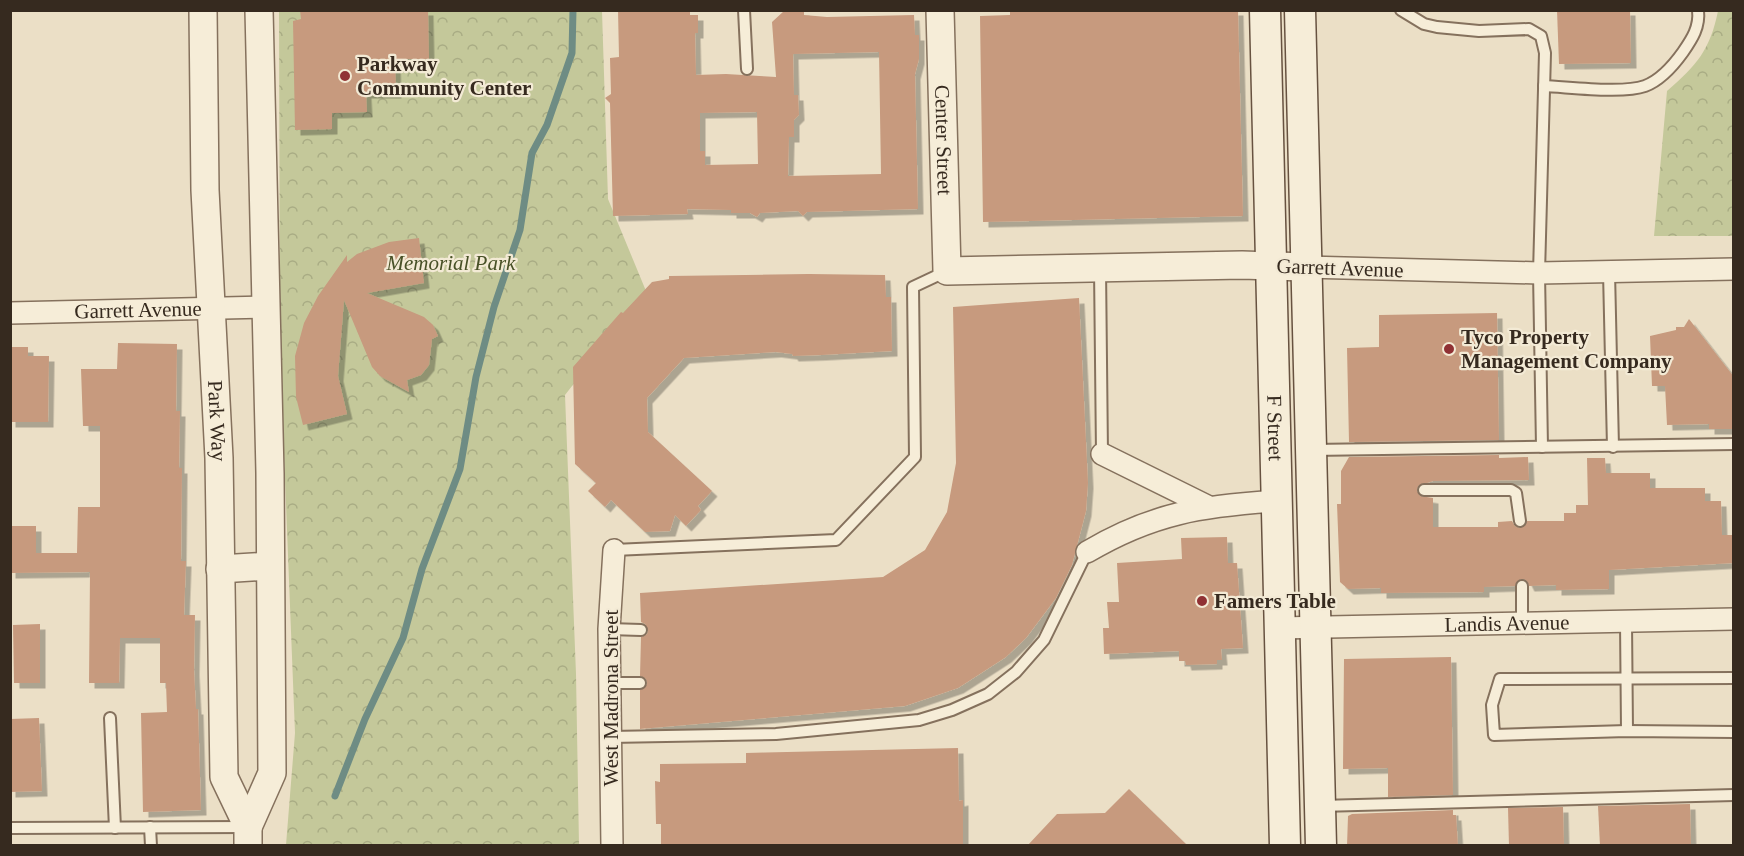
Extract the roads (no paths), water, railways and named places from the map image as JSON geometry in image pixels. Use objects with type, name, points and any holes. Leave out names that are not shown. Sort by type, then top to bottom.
[{"type":"main road","name":"F Street","points":[[1265,10],[1273,266],[1285,846]]},
{"type":"main road","name":"F Street","points":[[1300,10],[1321,846]]},
{"type":"street","name":"Park Way","points":[[203,10],[205,190],[219,458],[224,777],[248,836]]},
{"type":"street","points":[[248,836],[272,773],[266,307],[259,10]]},
{"type":"street","name":"Center Street","points":[[940,10],[948,271]]},
{"type":"street","name":"Garrett Avenue","points":[[948,271],[1273,266],[1539,273],[1734,269]]},
{"type":"street","name":"Garrett Avenue","points":[[10,313],[266,307]]},
{"type":"street","points":[[1102,454],[1207,506]]},
{"type":"street","points":[[1087,552],[1121,532],[1178,512],[1207,506],[1277,501]]},
{"type":"street","name":"West Madrona Street","points":[[612,846],[609,629],[614,550]]},
{"type":"street","points":[[220,569],[269,566]]},
{"type":"street","name":"Landis Avenue","points":[[1279,628],[1316,625],[1734,619]]},
{"type":"lane","points":[[744,10],[747,69]]},
{"type":"lane","points":[[1401,10],[1424,24],[1437,27],[1479,31],[1528,29],[1537,32],[1543,41],[1545,53],[1539,273],[1542,447]]},
{"type":"lane","points":[[1544,86],[1609,88],[1645,86],[1664,75],[1677,60],[1695,34],[1698,10]]},
{"type":"lane","points":[[1100,268],[1102,454]]},
{"type":"lane","points":[[614,550],[836,540],[915,457],[913,286],[948,271]]},
{"type":"lane","points":[[1609,272],[1613,447]]},
{"type":"lane","points":[[1311,450],[1734,444]]},
{"type":"lane","points":[[1424,490],[1511,490],[1516,493],[1520,521]]},
{"type":"lane","points":[[610,737],[776,734],[919,720],[952,711],[988,694],[1016,672],[1044,640],[1087,552]]},
{"type":"lane","points":[[1522,586],[1522,623]]},
{"type":"lane","points":[[1626,622],[1627,731]]},
{"type":"lane","points":[[609,629],[640,630]]},
{"type":"lane","points":[[1734,678],[1500,679],[1492,705],[1494,735],[1627,731],[1734,732]]},
{"type":"lane","points":[[610,682],[640,683]]},
{"type":"lane","points":[[110,718],[115,828]]},
{"type":"lane","points":[[1320,806],[1734,795]]},
{"type":"lane","points":[[150,827],[151,846]]},
{"type":"lane","points":[[10,828],[150,827],[248,836]]},
{"type":"waterway","points":[[335,796],[365,719],[403,638],[422,569],[460,469],[476,377],[494,307],[520,230],[532,153],[547,125],[572,53],[573,10]]},
{"type":"place","name":"Parkway Community Center","points":[[345,76]]},
{"type":"place","name":"Tyco Property Management Company","points":[[1449,349]]},
{"type":"place","name":"Famers Table","points":[[1202,601]]},
{"type":"park label","name":"Memorial Park","points":[[451,263]]}]
